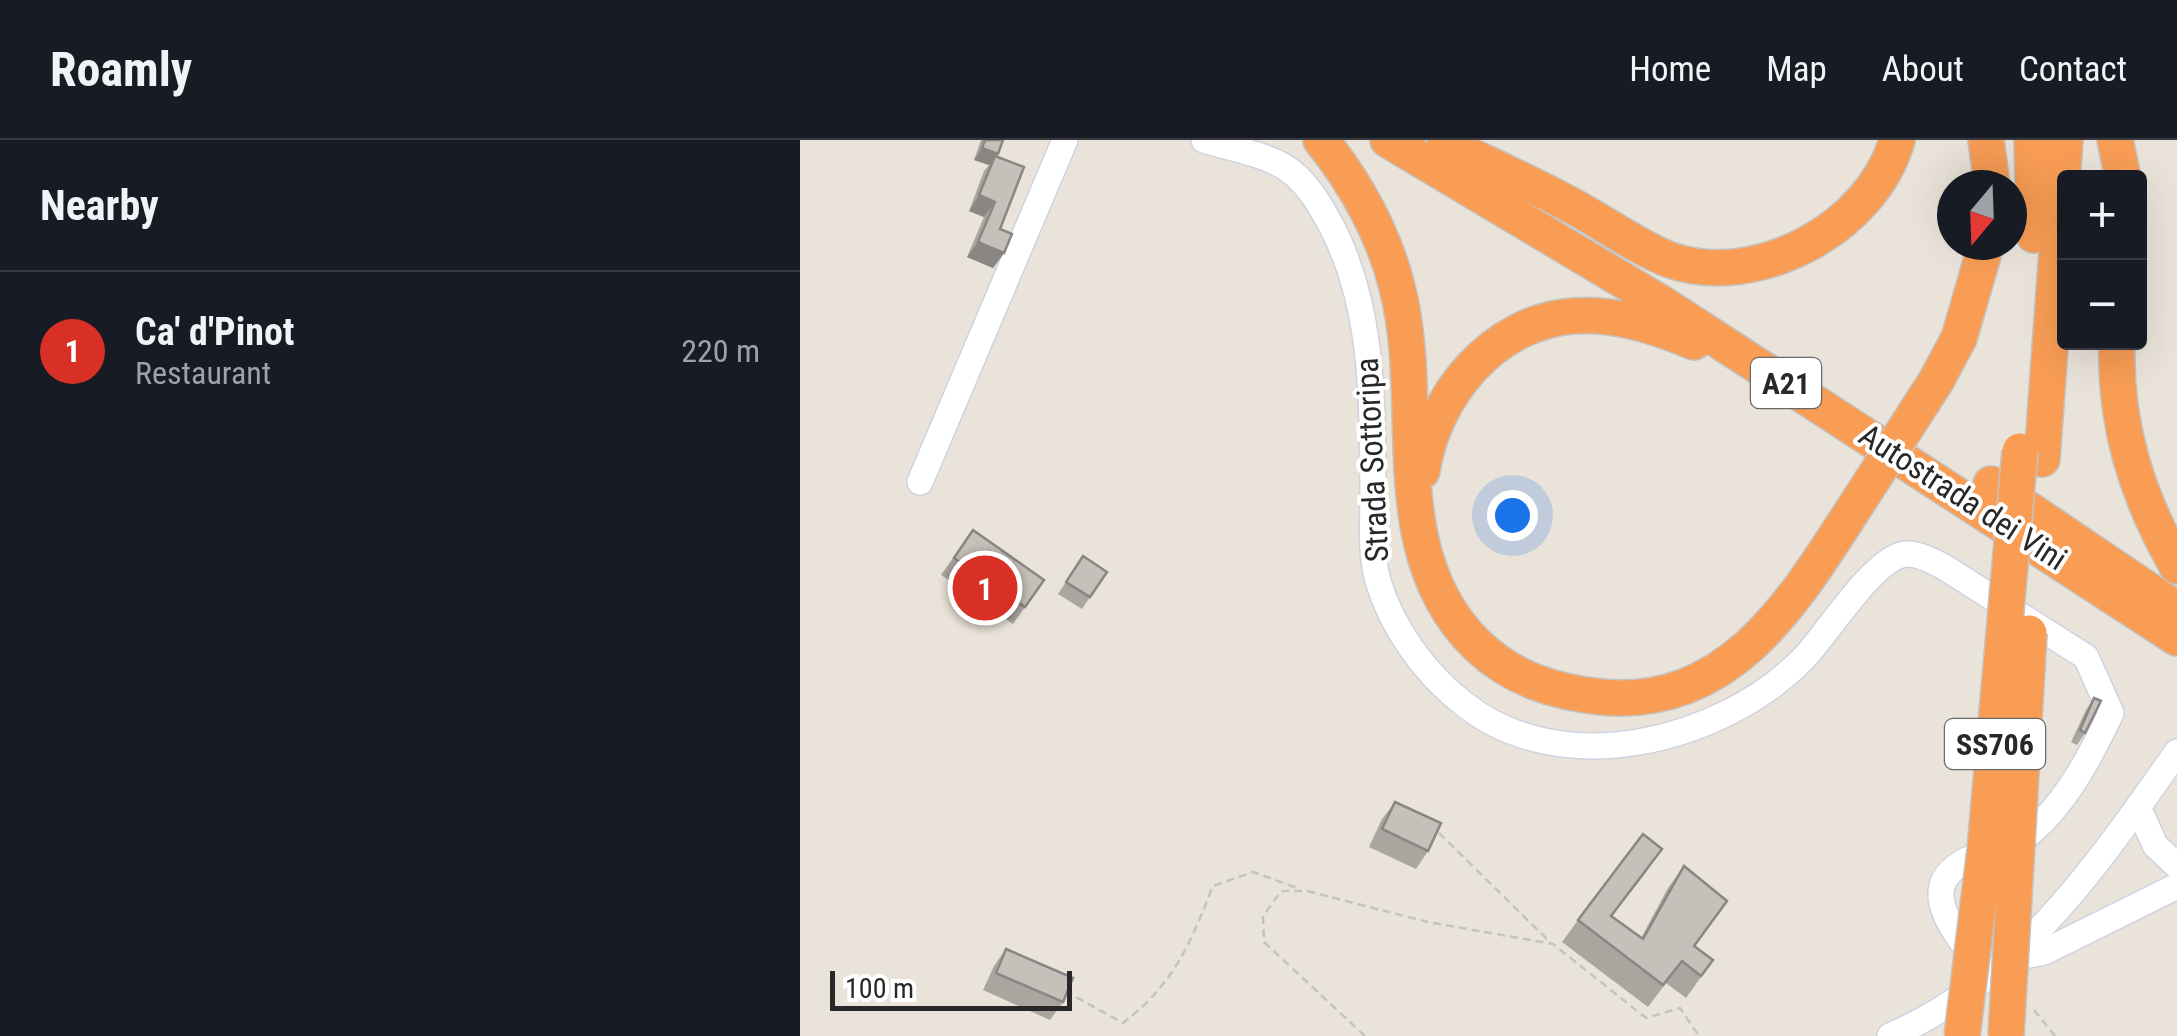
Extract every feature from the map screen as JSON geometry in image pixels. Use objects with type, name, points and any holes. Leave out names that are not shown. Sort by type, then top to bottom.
[{"type":"highway","points":[[1321,140],[1379,235],[1397,288],[1408,360],[1416,517],[1436,589],[1462,630],[1492,659],[1569,694],[1619,699],[1663,692],[1712,675],[1783,616],[1936,381],[1959,338],[1982,260]]},
{"type":"highway","name":"Autostrada dei Vini","points":[[1388,140],[1660,303],[1980,506],[2177,638]]},
{"type":"highway","points":[[1441,142],[1671,260],[1729,266],[1802,249],[1838,226],[1874,186],[1897,140]]},
{"type":"highway","points":[[1986,140],[1990,170]]},
{"type":"highway","points":[[2032,140],[2045,237]]},
{"type":"highway","name":"SS706","points":[[2006,1036],[2031,455],[2045,237],[2042,140]]},
{"type":"highway","name":"SS706","points":[[2045,237],[2066,140]]},
{"type":"highway","points":[[2071,170],[2076,140]]},
{"type":"highway","points":[[2115,140],[2121,170]]},
{"type":"highway","name":"Autostrada dei Vini","points":[[1441,142],[2048,520],[2177,609]]},
{"type":"highway","points":[[2045,237],[2057,216]]},
{"type":"highway","points":[[1416,517],[1423,462],[1439,415],[1460,379],[1490,350],[1526,329],[1570,316],[1648,324],[1697,343],[1938,496],[1980,506]]},
{"type":"highway","points":[[2117,350],[2116,378],[2134,478],[2177,566]]},
{"type":"highway","name":"SS706","points":[[1962,1036],[2031,455]]},
{"type":"street","points":[[920,482],[1065,140]]},
{"type":"street","name":"Strada Sottoripa","points":[[1204,140],[1284,167],[1321,206],[1338,240],[1365,330],[1377,578],[1389,610],[1415,652],[1444,686],[1495,725],[1534,738],[1583,743],[1660,739],[1702,726],[1766,690],[1802,660],[1880,569],[1902,554],[1924,556],[2086,657],[2111,713],[2088,762],[2031,832],[2015,843],[1964,860],[1950,873],[1940,896],[1948,925],[1984,980]]},
{"type":"street","points":[[1890,1036],[1944,1009],[2014,958],[2062,908],[2173,758]]},
{"type":"street","points":[[2138,806],[2155,845],[2177,866]]},
{"type":"street","points":[[2014,958],[2044,952],[2177,886]]},
{"type":"path","points":[[1439,833],[1552,944],[1646,1018],[1680,1008],[1699,1036]]},
{"type":"path","points":[[1056,987],[1123,1024],[1158,997],[1188,948],[1214,886],[1253,872],[1306,891],[1428,922],[1552,944]]},
{"type":"path","points":[[1306,891],[1280,891],[1263,916],[1264,942],[1365,1036]]},
{"type":"building","points":[[985,140],[1003,140],[998,154],[982,148]]},
{"type":"building","points":[[995,156],[1024,167],[1000,229],[1012,234],[1004,253],[978,242],[995,202],[979,195]]},
{"type":"building","points":[[973,530],[1044,580],[1025,607],[954,558]]},
{"type":"building","points":[[1083,556],[1107,572],[1090,597],[1066,582]]},
{"type":"building","points":[[2094,698],[2101,701],[2085,733],[2080,730]]},
{"type":"building","points":[[1395,802],[1441,823],[1428,851],[1382,829]]},
{"type":"building","points":[[1643,834],[1662,849],[1611,916],[1643,939],[1684,866],[1727,901],[1694,946],[1713,960],[1701,976],[1682,961],[1663,985],[1578,920]]},
{"type":"building","points":[[1006,949],[1073,978],[1063,1002],[996,973]]},
{"type":"place","name":"Ca' d'Pinot","points":[[985,588]]}]
